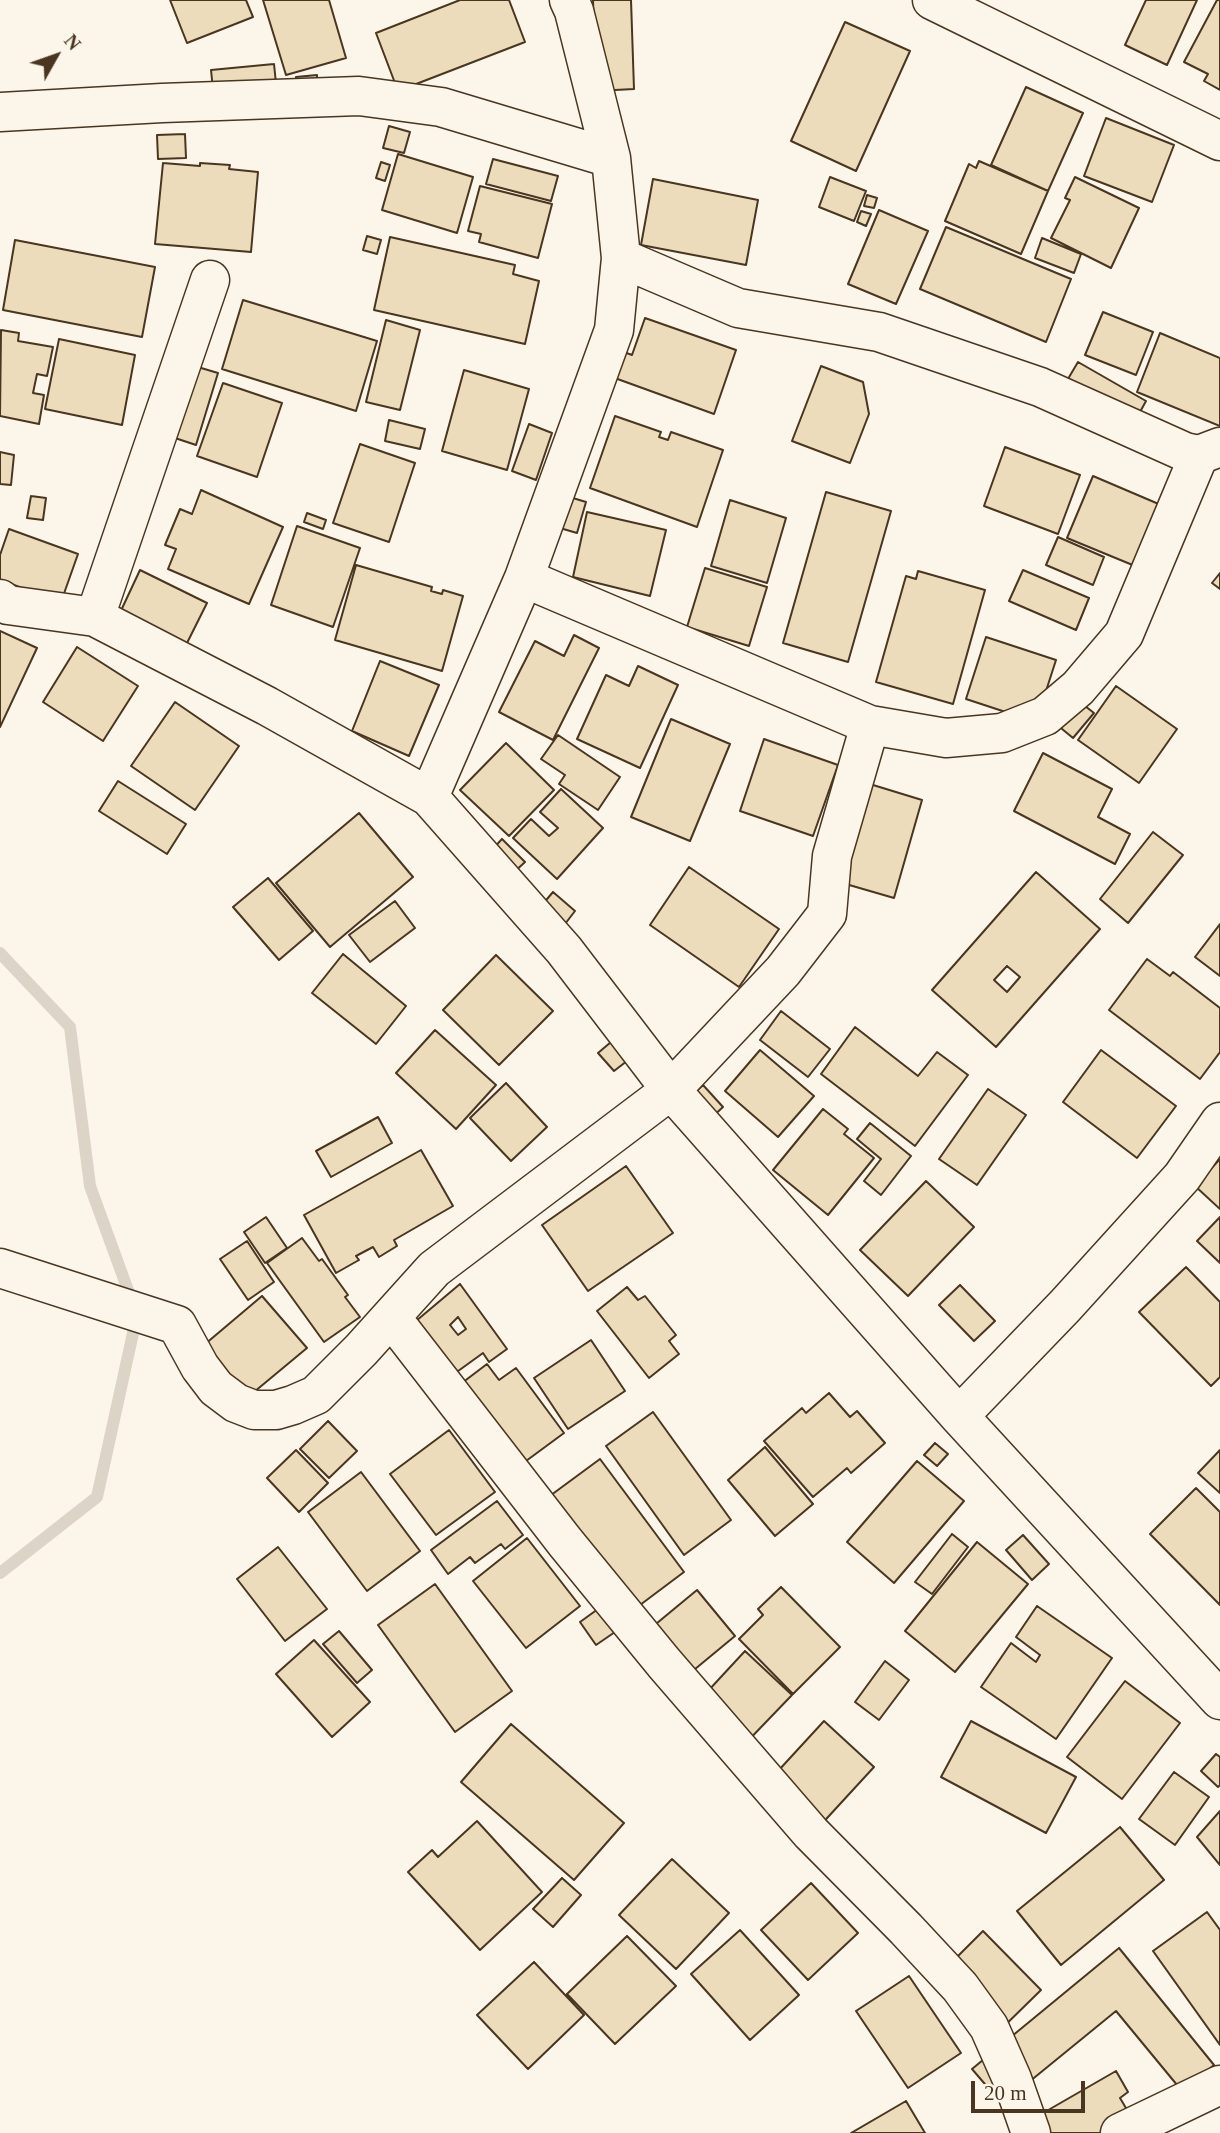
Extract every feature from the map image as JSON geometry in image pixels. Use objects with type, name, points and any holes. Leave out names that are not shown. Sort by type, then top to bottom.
[{"type":"street","points":[[429,797],[524,578],[614,330],[621,258],[611,158],[569,0]]},
{"type":"street","points":[[932,0],[1220,141]]},
{"type":"street","points":[[0,112],[359,96],[442,107],[611,158]]},
{"type":"street","points":[[524,578],[870,725],[946,738],[1002,733],[1045,716],[1078,688],[1124,634],[1209,451],[1185,452],[1040,387],[879,332],[738,308],[621,258]]},
{"type":"street","points":[[95,617],[210,280]]},
{"type":"street","points":[[0,599],[8,605],[95,617],[267,706],[429,797],[564,950],[671,1090],[959,1416],[1220,1700]]},
{"type":"street","points":[[0,1268],[177,1325],[200,1367],[216,1388],[236,1403],[254,1410],[276,1410],[316,1395],[434,1269],[671,1090],[783,971],[827,914],[832,856],[870,725]]},
{"type":"street","points":[[959,1416],[1066,1306],[1182,1177],[1220,1122]]},
{"type":"street","points":[[391,1317],[565,1542],[664,1663],[811,1833],[960,1987],[989,2027],[1012,2079],[1031,2133]]},
{"type":"street","points":[[1120,2133],[1220,2085]]},
{"type":"building","points":[[170,0],[246,0],[253,17],[187,43]]},
{"type":"building","points":[[263,0],[329,0],[346,58],[286,75]]},
{"type":"building","points":[[460,0],[509,0],[525,42],[398,91],[376,33]]},
{"type":"building","points":[[593,0],[631,0],[634,89],[596,91]]},
{"type":"building","points":[[1146,0],[1197,0],[1167,65],[1125,45]]},
{"type":"building","points":[[1217,0],[1220,0],[1220,90],[1204,81],[1208,74],[1184,62]]},
{"type":"building","points":[[845,22],[910,51],[856,171],[791,141]]},
{"type":"building","points":[[274,64],[277,93],[214,99],[211,70]]},
{"type":"building","points":[[317,75],[318,91],[296,93],[296,77]]},
{"type":"building","points":[[1026,87],[1083,113],[1048,191],[991,165]]},
{"type":"building","points":[[1106,118],[1174,145],[1152,202],[1084,176]]},
{"type":"building","points":[[389,126],[410,132],[404,153],[383,148]]},
{"type":"building","points":[[185,134],[186,158],[158,159],[157,135]]},
{"type":"building","points":[[398,154],[473,177],[457,233],[382,210]]},
{"type":"building","points":[[493,159],[558,176],[551,201],[486,184]]},
{"type":"building","points":[[979,161],[1048,191],[1021,254],[945,221],[969,164],[976,168]]},
{"type":"building","points":[[381,162],[390,165],[385,181],[376,178]]},
{"type":"building","points":[[163,163],[230,165],[229,169],[258,172],[251,252],[155,244]]},
{"type":"building","points":[[830,177],[866,191],[854,221],[819,207]]},
{"type":"building","points":[[1075,177],[1139,208],[1111,268],[1051,238],[1070,200],[1065,198]]},
{"type":"building","points":[[653,179],[758,200],[746,265],[641,245]]},
{"type":"building","points":[[480,186],[552,204],[538,258],[479,242],[481,234],[468,231]]},
{"type":"building","points":[[867,195],[877,198],[874,208],[864,206]]},
{"type":"building","points":[[879,210],[928,231],[896,304],[848,284]]},
{"type":"building","points":[[861,211],[871,214],[866,226],[857,222]]},
{"type":"building","points":[[946,227],[1071,279],[1046,342],[920,289]]},
{"type":"building","points":[[367,236],[381,240],[377,254],[363,250]]},
{"type":"building","points":[[390,237],[515,265],[513,274],[539,281],[525,344],[374,310]]},
{"type":"building","points":[[1042,238],[1081,254],[1074,273],[1035,258]]},
{"type":"building","points":[[15,240],[155,267],[142,337],[3,310]]},
{"type":"building","points":[[243,300],[377,341],[356,411],[222,369]]},
{"type":"building","points":[[1103,312],[1153,332],[1136,375],[1085,355]]},
{"type":"building","points":[[645,318],[736,350],[714,414],[612,377],[621,351],[632,355]]},
{"type":"building","points":[[386,320],[420,330],[400,410],[366,402]]},
{"type":"building","points":[[1,330],[19,333],[18,341],[53,347],[47,376],[37,374],[33,393],[44,395],[39,424],[0,416]]},
{"type":"building","points":[[1160,333],[1220,358],[1220,426],[1137,392]]},
{"type":"building","points":[[59,339],[135,355],[122,425],[45,409]]},
{"type":"building","points":[[1078,362],[1146,401],[1140,412],[1062,389]]},
{"type":"building","points":[[191,365],[218,373],[196,445],[169,436]]},
{"type":"building","points":[[821,366],[863,382],[869,414],[850,463],[792,441]]},
{"type":"building","points":[[464,370],[529,389],[507,470],[442,451]]},
{"type":"building","points":[[223,383],[282,403],[257,477],[197,456]]},
{"type":"building","points":[[615,416],[661,432],[659,437],[668,440],[671,432],[723,450],[697,527],[590,488]]},
{"type":"building","points":[[389,420],[425,429],[420,449],[385,441]]},
{"type":"building","points":[[529,424],[552,433],[536,480],[512,471]]},
{"type":"building","points":[[360,444],[415,463],[389,542],[333,523]]},
{"type":"building","points":[[1005,447],[1080,475],[1058,534],[984,506]]},
{"type":"building","points":[[0,452],[14,455],[11,485],[0,484]]},
{"type":"building","points":[[1093,476],[1161,505],[1135,566],[1067,538]]},
{"type":"building","points":[[201,490],[283,527],[249,604],[168,569],[176,549],[165,545],[180,509],[192,514]]},
{"type":"building","points":[[826,492],[891,511],[848,662],[783,643]]},
{"type":"building","points":[[563,495],[586,502],[577,533],[553,526]]},
{"type":"building","points":[[31,496],[46,498],[43,520],[27,518]]},
{"type":"building","points":[[730,500],[786,518],[767,583],[711,566]]},
{"type":"building","points":[[587,512],[666,530],[650,596],[573,577]]},
{"type":"building","points":[[307,513],[326,520],[323,529],[304,522]]},
{"type":"building","points":[[297,526],[360,548],[333,627],[271,605]]},
{"type":"building","points":[[9,529],[78,554],[61,602],[0,580],[0,555]]},
{"type":"building","points":[[1058,537],[1104,557],[1093,585],[1046,565]]},
{"type":"building","points":[[356,565],[432,587],[431,591],[442,594],[443,590],[463,596],[442,671],[335,640]]},
{"type":"building","points":[[705,568],[767,587],[749,646],[687,627]]},
{"type":"building","points":[[140,570],[207,603],[184,649],[118,617]]},
{"type":"building","points":[[1023,570],[1089,598],[1076,630],[1009,601]]},
{"type":"building","points":[[918,571],[985,590],[953,704],[876,682],[906,576],[916,579]]},
{"type":"building","points":[[1220,573],[1220,589],[1212,583]]},
{"type":"building","points":[[0,631],[37,648],[0,727]]},
{"type":"building","points":[[574,635],[599,648],[553,740],[499,712],[535,641],[564,656]]},
{"type":"building","points":[[986,637],[1056,660],[1036,722],[966,699]]},
{"type":"building","points":[[77,647],[138,686],[103,741],[43,702]]},
{"type":"building","points":[[380,661],[439,685],[409,756],[352,731]]},
{"type":"building","points":[[638,666],[678,685],[640,768],[577,739],[606,675],[629,686]]},
{"type":"building","points":[[1116,686],[1177,729],[1139,783],[1078,740]]},
{"type":"building","points":[[1076,699],[1094,713],[1073,738],[1056,724]]},
{"type":"building","points":[[175,702],[239,746],[195,810],[131,766]]},
{"type":"building","points":[[671,719],[730,744],[690,841],[631,817]]},
{"type":"building","points":[[558,735],[620,777],[598,810],[559,784],[565,775],[541,759]]},
{"type":"building","points":[[764,739],[838,765],[813,836],[740,811]]},
{"type":"building","points":[[506,743],[554,790],[509,836],[460,790]]},
{"type":"building","points":[[1043,753],[1112,789],[1098,817],[1130,834],[1115,864],[1014,811]]},
{"type":"building","points":[[118,781],[186,824],[167,854],[99,811]]},
{"type":"building","points":[[860,781],[922,800],[894,898],[832,880]]},
{"type":"building","points":[[561,789],[603,828],[557,879],[513,838],[531,819],[549,836],[558,828],[540,812]]},
{"type":"building","points":[[359,813],[413,877],[330,947],[276,883]]},
{"type":"building","points":[[1153,832],[1183,855],[1128,923],[1100,899]]},
{"type":"building","points":[[502,839],[525,862],[511,875],[489,853]]},
{"type":"building","points":[[689,867],[779,929],[739,987],[650,925]]},
{"type":"building","points":[[1036,872],[1100,929],[996,1047],[932,990]],"holes":[[[1007,966],[1020,977],[1007,992],[994,980]]]},
{"type":"building","points":[[268,878],[313,931],[279,960],[233,907]]},
{"type":"building","points":[[553,892],[575,911],[565,924],[542,905]]},
{"type":"building","points":[[395,901],[415,928],[370,962],[349,935]]},
{"type":"building","points":[[1220,924],[1220,976],[1195,957]]},
{"type":"building","points":[[343,954],[406,1006],[376,1044],[312,993]]},
{"type":"building","points":[[496,955],[553,1011],[499,1065],[443,1010]]},
{"type":"building","points":[[1147,959],[1170,976],[1173,972],[1220,1008],[1220,1052],[1200,1079],[1109,1010]]},
{"type":"building","points":[[781,1011],[830,1049],[808,1077],[760,1040]]},
{"type":"building","points":[[855,1027],[918,1076],[937,1052],[968,1075],[915,1146],[821,1074]]},
{"type":"building","points":[[435,1030],[496,1085],[456,1129],[396,1073]]},
{"type":"building","points":[[611,1042],[627,1061],[614,1071],[598,1053]]},
{"type":"building","points":[[760,1050],[814,1096],[778,1137],[725,1091]]},
{"type":"building","points":[[1101,1050],[1176,1106],[1137,1158],[1063,1102]]},
{"type":"building","points":[[506,1083],[547,1127],[511,1161],[470,1118]]},
{"type":"building","points":[[703,1085],[723,1107],[709,1120],[689,1098]]},
{"type":"building","points":[[988,1089],[1026,1115],[977,1185],[939,1159]]},
{"type":"building","points":[[823,1109],[848,1129],[844,1134],[874,1158],[828,1215],[773,1170]]},
{"type":"building","points":[[378,1117],[392,1143],[331,1177],[316,1151]]},
{"type":"building","points":[[870,1123],[911,1156],[881,1195],[864,1181],[881,1159],[857,1139]]},
{"type":"building","points":[[421,1150],[453,1206],[394,1240],[397,1246],[379,1257],[373,1247],[356,1256],[359,1260],[336,1273],[304,1215]]},
{"type":"building","points":[[1220,1159],[1220,1209],[1195,1186]]},
{"type":"building","points":[[626,1166],[673,1233],[588,1291],[542,1225]]},
{"type":"building","points":[[926,1181],[974,1227],[908,1296],[860,1250]]},
{"type":"building","points":[[266,1217],[287,1248],[265,1263],[244,1232]]},
{"type":"building","points":[[1220,1217],[1220,1263],[1197,1241]]},
{"type":"building","points":[[302,1238],[319,1261],[322,1259],[360,1317],[324,1342],[267,1263]]},
{"type":"building","points":[[247,1241],[274,1282],[248,1300],[220,1259]]},
{"type":"building","points":[[1186,1267],[1220,1302],[1220,1377],[1211,1386],[1139,1312]]},
{"type":"building","points":[[460,1284],[507,1349],[489,1362],[483,1353],[454,1374],[416,1321]],"holes":[[[458,1317],[466,1329],[458,1335],[450,1325]]]},
{"type":"building","points":[[960,1285],[995,1321],[974,1341],[939,1305]]},
{"type":"building","points":[[627,1287],[638,1300],[645,1296],[676,1335],[669,1341],[679,1354],[649,1378],[597,1311]]},
{"type":"building","points":[[262,1296],[307,1348],[248,1397],[204,1345]]},
{"type":"building","points":[[591,1340],[625,1391],[568,1429],[534,1378]]},
{"type":"building","points":[[487,1364],[499,1380],[516,1368],[564,1433],[507,1475],[454,1389]]},
{"type":"building","points":[[829,1393],[850,1417],[857,1411],[885,1443],[851,1473],[847,1468],[813,1497],[764,1441],[802,1408],[806,1413]]},
{"type":"building","points":[[653,1412],[731,1520],[684,1555],[606,1446]]},
{"type":"building","points":[[328,1421],[357,1451],[329,1478],[300,1449]]},
{"type":"building","points":[[449,1430],[495,1492],[436,1535],[390,1474]]},
{"type":"building","points":[[935,1443],[948,1454],[937,1466],[924,1455]]},
{"type":"building","points":[[765,1447],[813,1504],[775,1536],[728,1480]]},
{"type":"building","points":[[296,1450],[328,1483],[299,1512],[267,1478]]},
{"type":"building","points":[[1220,1450],[1220,1493],[1198,1473]]},
{"type":"building","points":[[600,1459],[684,1572],[628,1614],[543,1501]]},
{"type":"building","points":[[917,1461],[964,1501],[894,1583],[847,1542]]},
{"type":"building","points":[[361,1472],[420,1551],[367,1591],[308,1512]]},
{"type":"building","points":[[1196,1488],[1220,1512],[1220,1605],[1150,1534]]},
{"type":"building","points":[[497,1501],[523,1535],[505,1549],[501,1544],[475,1563],[470,1557],[448,1574],[431,1550]]},
{"type":"building","points":[[952,1534],[968,1547],[932,1594],[915,1582]]},
{"type":"building","points":[[1023,1535],[1049,1564],[1032,1580],[1006,1550]]},
{"type":"building","points":[[527,1538],[580,1606],[526,1648],[473,1581]]},
{"type":"building","points":[[977,1542],[1028,1584],[955,1672],[905,1631]]},
{"type":"building","points":[[278,1547],[327,1609],[285,1641],[237,1579]]},
{"type":"building","points":[[435,1584],[512,1691],[455,1732],[378,1625]]},
{"type":"building","points":[[781,1587],[840,1647],[793,1694],[739,1639],[763,1615],[758,1609]]},
{"type":"building","points":[[697,1590],[735,1636],[683,1679],[645,1633]]},
{"type":"building","points":[[1037,1606],[1112,1658],[1056,1739],[981,1687],[1011,1643],[1036,1662],[1040,1655],[1016,1637]]},
{"type":"building","points":[[598,1609],[615,1632],[596,1645],[580,1622]]},
{"type":"building","points":[[339,1631],[372,1670],[357,1683],[323,1644]]},
{"type":"building","points":[[314,1640],[370,1702],[332,1737],[276,1674]]},
{"type":"building","points":[[745,1651],[792,1695],[741,1748],[695,1705]]},
{"type":"building","points":[[885,1661],[909,1680],[879,1720],[855,1702]]},
{"type":"building","points":[[1125,1681],[1180,1723],[1122,1799],[1067,1757]]},
{"type":"building","points":[[824,1721],[874,1767],[817,1829],[767,1783]]},
{"type":"building","points":[[971,1721],[1076,1777],[1046,1833],[941,1777]]},
{"type":"building","points":[[511,1724],[624,1823],[574,1880],[461,1782]]},
{"type":"building","points":[[1216,1754],[1220,1757],[1218,1787],[1201,1771]]},
{"type":"building","points":[[1174,1772],[1209,1797],[1175,1845],[1139,1819]]},
{"type":"building","points":[[1220,1811],[1220,1865],[1197,1837]]},
{"type":"building","points":[[477,1821],[542,1892],[480,1950],[408,1872],[432,1850],[438,1857]]},
{"type":"building","points":[[1120,1827],[1164,1880],[1061,1965],[1017,1911]]},
{"type":"building","points":[[672,1859],[729,1913],[676,1969],[619,1915]]},
{"type":"building","points":[[562,1878],[581,1895],[553,1927],[533,1909]]},
{"type":"building","points":[[811,1883],[858,1933],[808,1980],[761,1930]]},
{"type":"building","points":[[1207,1912],[1220,1930],[1220,2045],[1153,1951]]},
{"type":"building","points":[[740,1930],[799,1995],[750,2040],[691,1974]]},
{"type":"building","points":[[983,1931],[1041,1990],[990,2040],[937,1977]]},
{"type":"building","points":[[627,1936],[676,1986],[615,2044],[567,1994]]},
{"type":"building","points":[[1119,1948],[1214,2065],[1182,2091],[1116,2011],[1002,2104],[972,2069]]},
{"type":"building","points":[[534,1962],[584,2015],[528,2069],[477,2015]]},
{"type":"building","points":[[909,1976],[961,2053],[908,2088],[856,2011]]},
{"type":"building","points":[[1116,2071],[1128,2092],[1120,2098],[1136,2125],[1123,2133],[1020,2133],[1017,2128]]},
{"type":"building","points":[[906,2101],[925,2133],[851,2133]]},
{"type":"waterway","points":[[0,953],[70,1027],[90,1186],[137,1315],[97,1497],[0,1573]]}]
